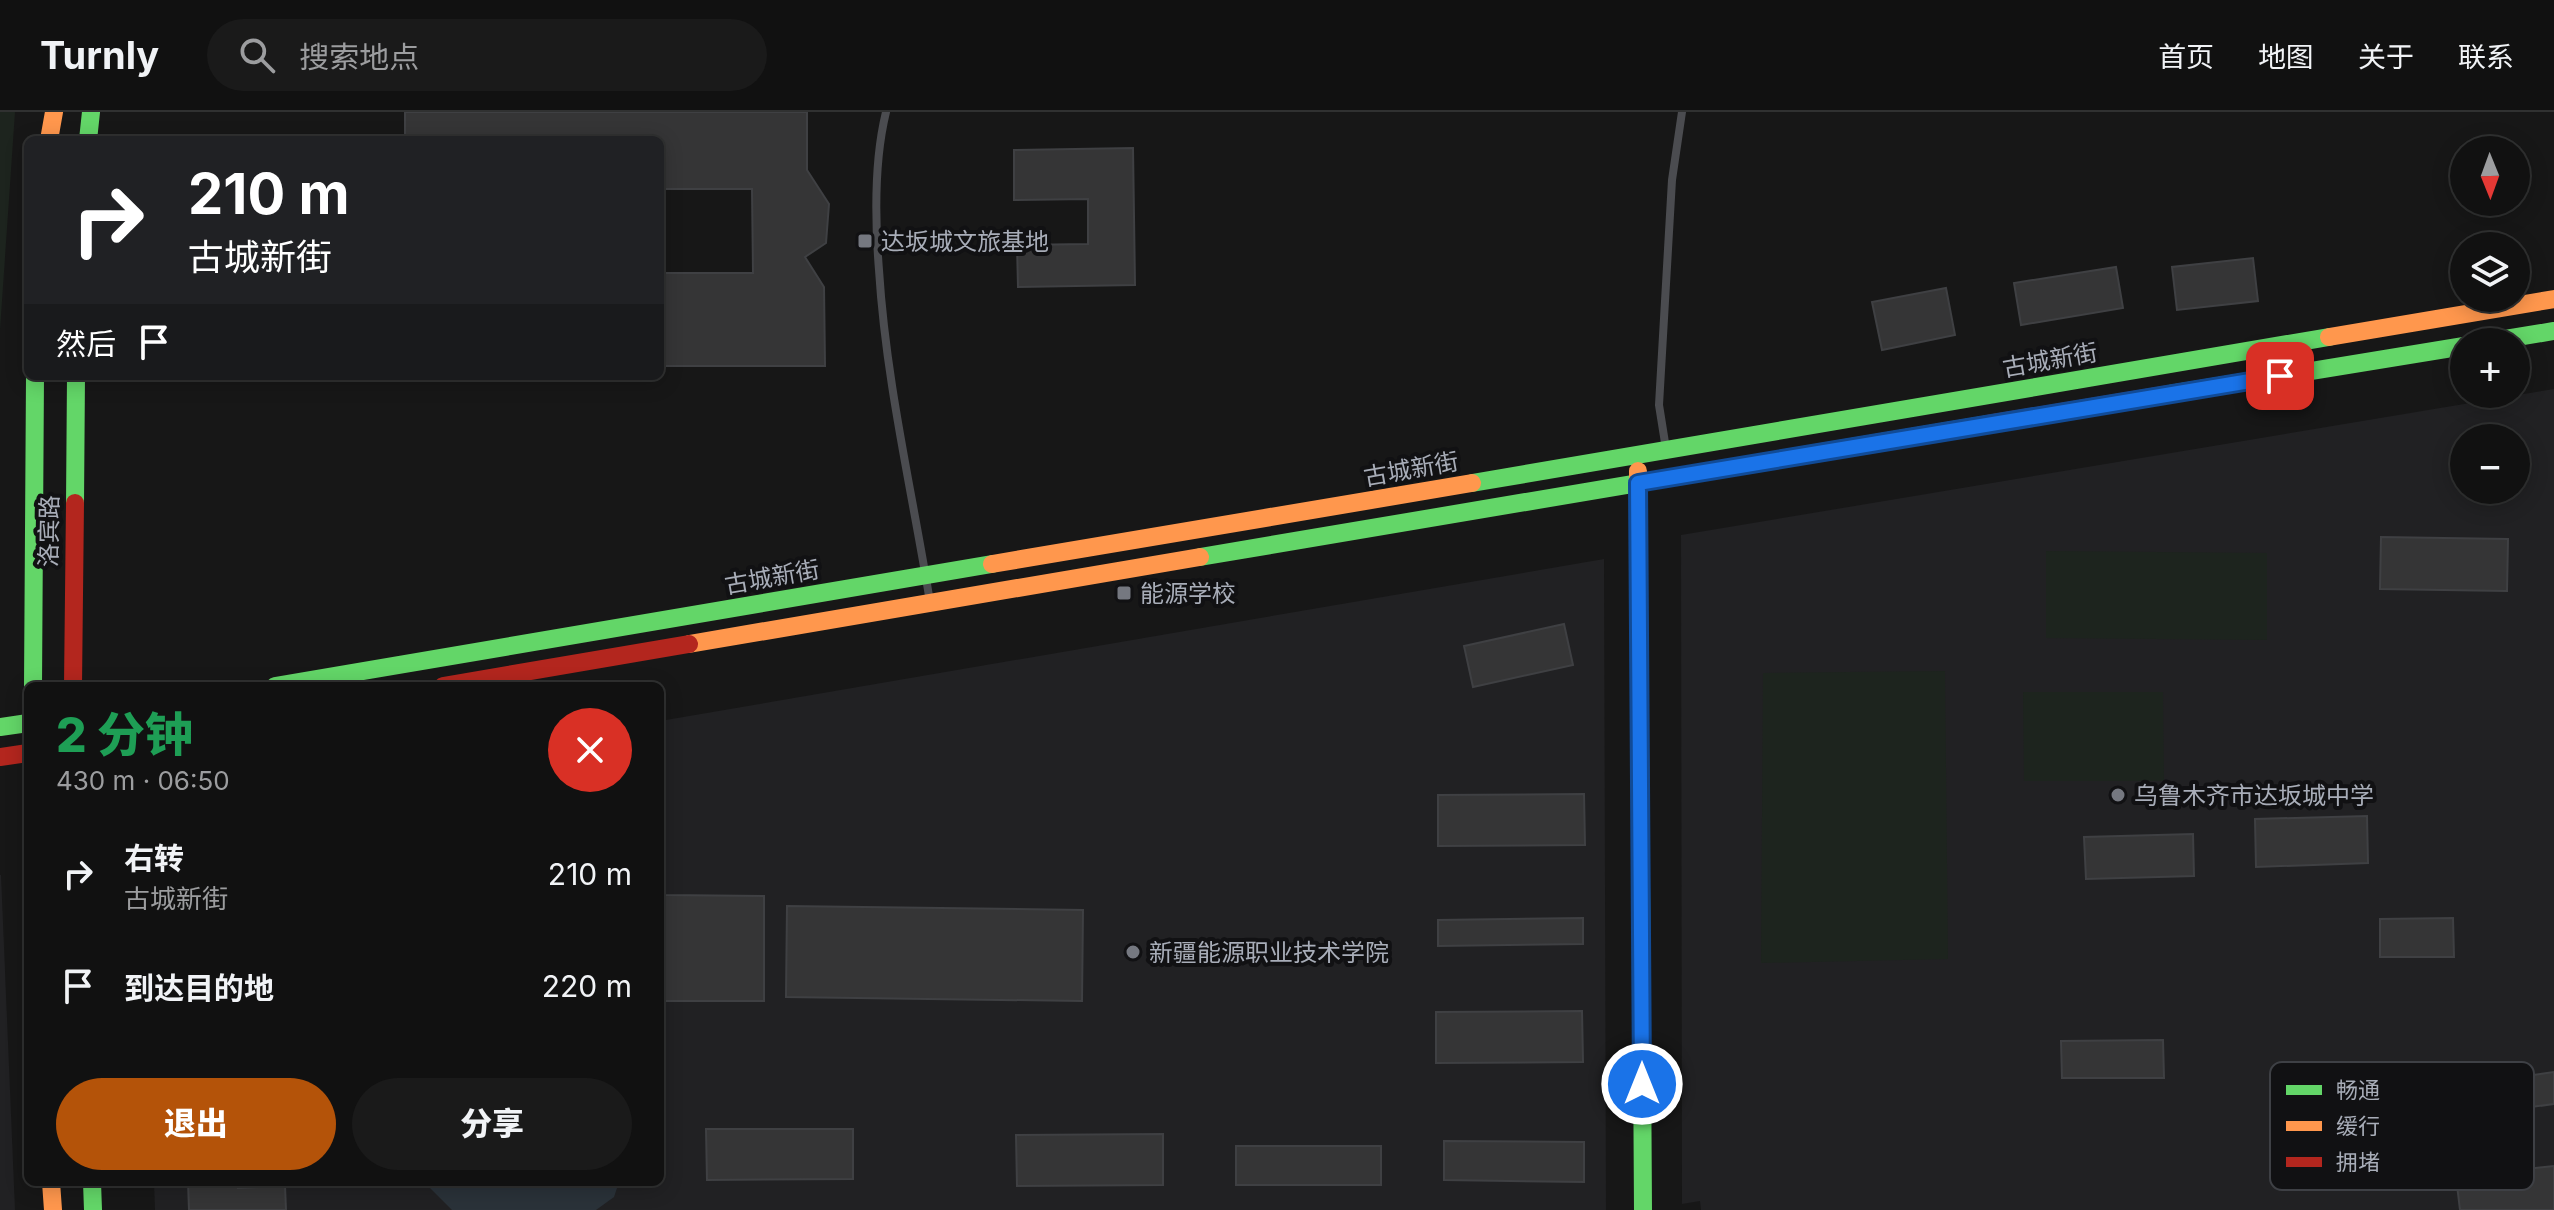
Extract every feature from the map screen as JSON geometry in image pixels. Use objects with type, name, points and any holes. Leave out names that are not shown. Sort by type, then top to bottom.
[{"type":"main road","points":[[50,136],[54,112]]},
{"type":"main road","points":[[88,136],[91,112]]},
{"type":"main road","name":"古城新街","points":[[299,682],[2554,299]]},
{"type":"main road","points":[[2530,335],[2554,331]]},
{"type":"main road","points":[[466,682],[2450,348]]},
{"type":"main road","name":"洛宾路","points":[[33,682],[35,380]]},
{"type":"main road","name":"洛宾路","points":[[73,682],[76,380]]},
{"type":"main road","points":[[1638,454],[1643,1210]]},
{"type":"main road","points":[[0,727],[24,724]]},
{"type":"main road","points":[[0,757],[24,754]]},
{"type":"main road","points":[[51,1186],[53,1210]]},
{"type":"main road","points":[[92,1186],[93,1210]]},
{"type":"lane","points":[[886,112],[874,212],[882,316],[896,419],[930,603]]},
{"type":"lane","points":[[1666,450],[1659,405],[1672,180],[1682,112]]},
{"type":"shaded area","points":[[0,112],[15,112],[0,330]]},
{"type":"shaded area","name":"乌鲁木齐市达坂城中学","points":[[2554,389],[2554,1210],[1701,1210],[1700,1201],[1682,1204],[1681,535],[2450,406],[2530,408],[2530,393]]},
{"type":"shaded area","points":[[2046,551],[2267,553],[2267,640],[2046,638]]},
{"type":"shaded area","name":"新疆能源职业技术学院","points":[[1604,559],[1606,1210],[155,1210],[154,1186],[664,1186],[664,720]]},
{"type":"shaded area","points":[[1945,671],[1948,959],[1761,963],[1763,673]]},
{"type":"shaded area","points":[[2023,692],[2163,692],[2164,781],[2024,781]]},
{"type":"shaded area","points":[[1,875],[15,1210],[0,1210]]},
{"type":"shaded area","points":[[428,1186],[618,1186],[614,1197],[596,1210],[452,1210]]},
{"type":"building","points":[[405,112],[807,112],[807,170],[829,204],[826,243],[805,257],[824,287],[825,366],[664,366],[664,273],[753,273],[752,189],[664,189],[664,136],[405,136]]},
{"type":"building","points":[[1133,148],[1135,285],[1018,287],[1017,245],[1088,244],[1088,199],[1014,200],[1014,150]]},
{"type":"building","points":[[2253,258],[2258,301],[2177,310],[2172,267]]},
{"type":"building","points":[[2116,267],[2123,308],[2021,325],[2014,283]]},
{"type":"building","points":[[1946,288],[1955,335],[1882,350],[1872,302]]},
{"type":"building","points":[[2381,537],[2508,539],[2507,591],[2380,589]]},
{"type":"building","points":[[1564,624],[1573,665],[1473,687],[1464,646]]},
{"type":"building","points":[[1584,794],[1585,845],[1438,846],[1438,795]]},
{"type":"building","points":[[664,813],[665,895],[764,896],[764,1001],[664,1001]]},
{"type":"building","points":[[2367,816],[2368,863],[2256,867],[2255,819]]},
{"type":"building","points":[[2193,834],[2194,876],[2086,879],[2084,837]]},
{"type":"building","points":[[787,906],[1083,910],[1082,1001],[786,997]]},
{"type":"building","points":[[1583,918],[1583,944],[1438,946],[1438,920]]},
{"type":"building","points":[[2453,918],[2454,957],[2380,957],[2380,919]]},
{"type":"building","points":[[1582,1011],[1583,1062],[1436,1063],[1436,1012]]},
{"type":"building","points":[[2163,1040],[2164,1078],[2062,1078],[2061,1041]]},
{"type":"building","points":[[2554,1072],[2554,1104],[2534,1107],[2534,1075]]},
{"type":"building","points":[[706,1129],[853,1129],[853,1179],[707,1180]]},
{"type":"building","points":[[1163,1134],[1163,1185],[1017,1186],[1016,1135]]},
{"type":"building","points":[[1444,1141],[1584,1142],[1584,1182],[1444,1180]]},
{"type":"building","points":[[1236,1146],[1381,1146],[1381,1185],[1236,1185]]},
{"type":"building","points":[[2554,1166],[2554,1210],[2460,1210],[2458,1190],[2534,1190],[2534,1168]]},
{"type":"building","points":[[188,1186],[285,1186],[286,1210],[189,1210]]},
{"type":"traffic: fast","points":[[88,136],[91,112]]},
{"type":"traffic: fast","points":[[2530,335],[2554,331]]},
{"type":"traffic: fast","points":[[1472,483],[2329,337]]},
{"type":"traffic: fast","points":[[2170,394],[2450,348]]},
{"type":"traffic: fast","points":[[33,682],[35,380]]},
{"type":"traffic: fast","points":[[75,503],[76,380]]},
{"type":"traffic: fast","points":[[1200,557],[1988,424]]},
{"type":"traffic: fast","points":[[299,682],[992,564]]},
{"type":"traffic: fast","points":[[0,727],[24,724]]},
{"type":"traffic: fast","points":[[1641,886],[1643,1210]]},
{"type":"traffic: fast","points":[[92,1186],[93,1210]]},
{"type":"traffic: slow","points":[[50,136],[54,112]]},
{"type":"traffic: slow","points":[[2329,337],[2554,299]]},
{"type":"traffic: slow","points":[[1638,471],[1641,886]]},
{"type":"traffic: slow","points":[[992,564],[1472,483]]},
{"type":"traffic: slow","points":[[689,644],[1200,557]]},
{"type":"traffic: slow","points":[[51,1186],[53,1210]]},
{"type":"traffic: jam","points":[[1988,424],[2170,394]]},
{"type":"traffic: jam","points":[[73,682],[75,503]]},
{"type":"traffic: jam","points":[[466,682],[689,644]]},
{"type":"traffic: jam","points":[[0,757],[24,754]]},
{"type":"place","name":"达坂城文旅基地","points":[[865,241]]},
{"type":"place","name":"能源学校","points":[[1124,593]]},
{"type":"place","name":"乌鲁木齐市达坂城中学","points":[[2118,795]]},
{"type":"place","name":"新疆能源职业技术学院","points":[[1133,952]]},
{"type":"route","points":[[1642,1084],[1638,483],[2280,376]]}]
